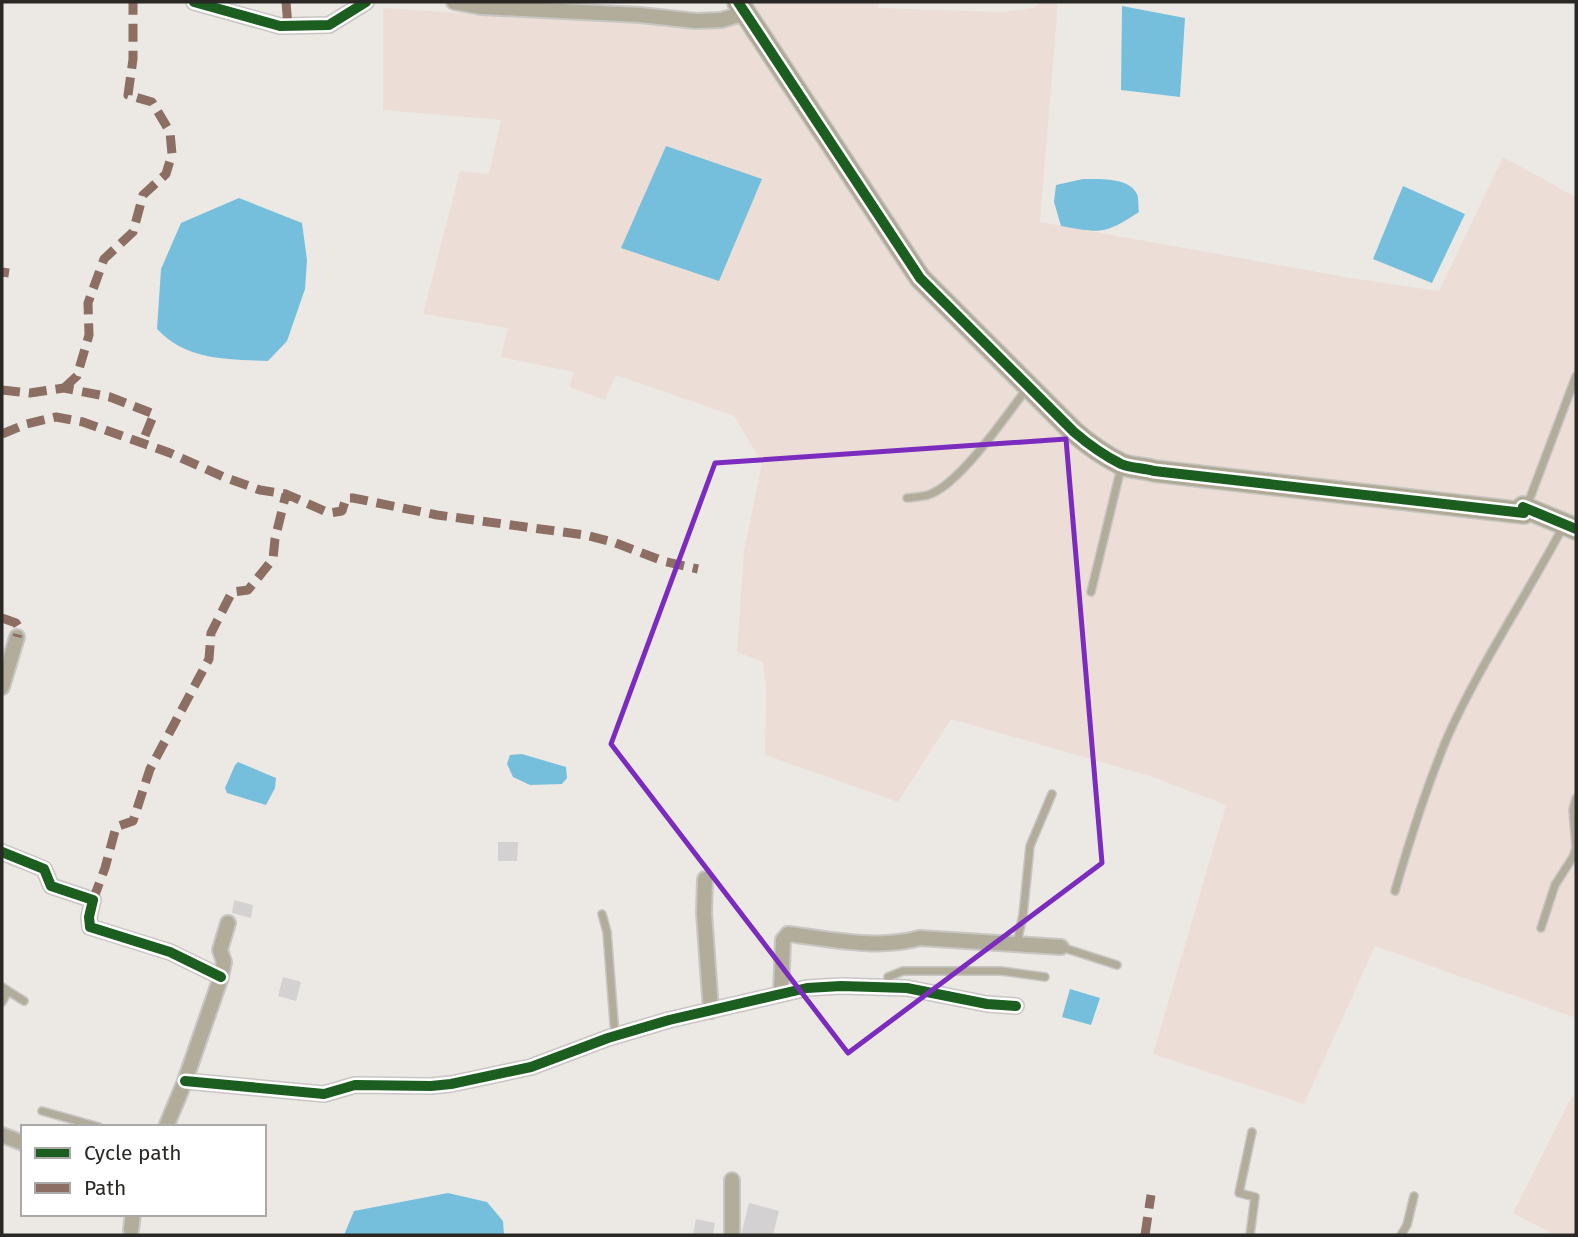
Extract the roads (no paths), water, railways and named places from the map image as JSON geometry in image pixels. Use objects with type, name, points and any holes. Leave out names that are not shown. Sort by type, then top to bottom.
[{"type":"street","points":[[194,2],[280,26],[329,24],[366,2]]},
{"type":"street","points":[[454,2],[481,7],[640,15],[696,21],[721,20],[742,8],[914,270],[1074,432],[1097,451],[1104,452],[1122,464],[1154,471],[1524,513],[1523,507],[1570,527]]},
{"type":"street","points":[[2,687],[17,637]]},
{"type":"street","points":[[2,852],[44,869],[51,886],[93,900],[90,927],[170,952],[221,977]]},
{"type":"street","points":[[705,879],[704,912],[711,1011]]},
{"type":"street","points":[[167,1125],[221,977],[224,962],[220,950],[228,923]]},
{"type":"street","points":[[781,994],[783,940],[788,934],[870,944],[900,943],[920,938],[1061,947]]},
{"type":"street","points":[[185,1081],[324,1094],[355,1084],[441,1085],[531,1067],[668,1020],[807,988],[888,987],[942,994],[987,1004],[1016,1006]]},
{"type":"street","points":[[2,1135],[21,1142]]},
{"type":"street","points":[[732,1180],[732,1235]]},
{"type":"street","points":[[131,1230],[133,1216]]},
{"type":"lane","points":[[1524,513],[1576,376]]},
{"type":"lane","points":[[907,498],[929,495],[944,487],[975,455],[1028,387]]},
{"type":"lane","points":[[1091,592],[1122,464]]},
{"type":"lane","points":[[1395,891],[1413,828],[1448,736],[1506,624],[1570,527]]},
{"type":"lane","points":[[1017,943],[1023,915],[1030,846],[1052,794]]},
{"type":"lane","points":[[1541,928],[1555,885],[1573,857],[1576,847],[1573,810],[1576,798]]},
{"type":"lane","points":[[602,914],[607,932],[615,1036]]},
{"type":"lane","points":[[1061,947],[1117,965]]},
{"type":"lane","points":[[888,987],[888,976],[903,971],[1001,971],[1045,977]]},
{"type":"lane","points":[[2,1002],[5,989],[24,1001]]},
{"type":"lane","points":[[42,1111],[92,1125]]},
{"type":"lane","points":[[1250,1235],[1255,1197],[1239,1193],[1252,1132]]},
{"type":"lane","points":[[1401,1235],[1407,1225],[1414,1196]]},
{"type":"water","points":[[1122,6],[1185,18],[1180,97],[1121,90]]},
{"type":"water","points":[[666,146],[762,179],[719,281],[621,248]]},
{"type":"water","points":[[1083,179],[1113,180],[1127,184],[1137,194],[1139,212],[1118,225],[1102,230],[1061,226],[1054,202],[1056,185]]},
{"type":"water","points":[[1403,186],[1465,214],[1432,283],[1373,259]]},
{"type":"water","points":[[239,198],[302,223],[307,260],[305,289],[287,341],[268,361],[194,353],[157,329],[161,269],[181,223]]},
{"type":"water","points":[[522,754],[566,767],[567,778],[562,784],[530,785],[513,777],[507,764],[510,755]]},
{"type":"water","points":[[238,762],[276,778],[275,788],[266,805],[227,793],[225,788]]},
{"type":"water","points":[[1070,989],[1100,998],[1091,1025],[1062,1017]]},
{"type":"water","points":[[448,1193],[487,1202],[503,1221],[504,1235],[344,1235],[354,1211]]}]
